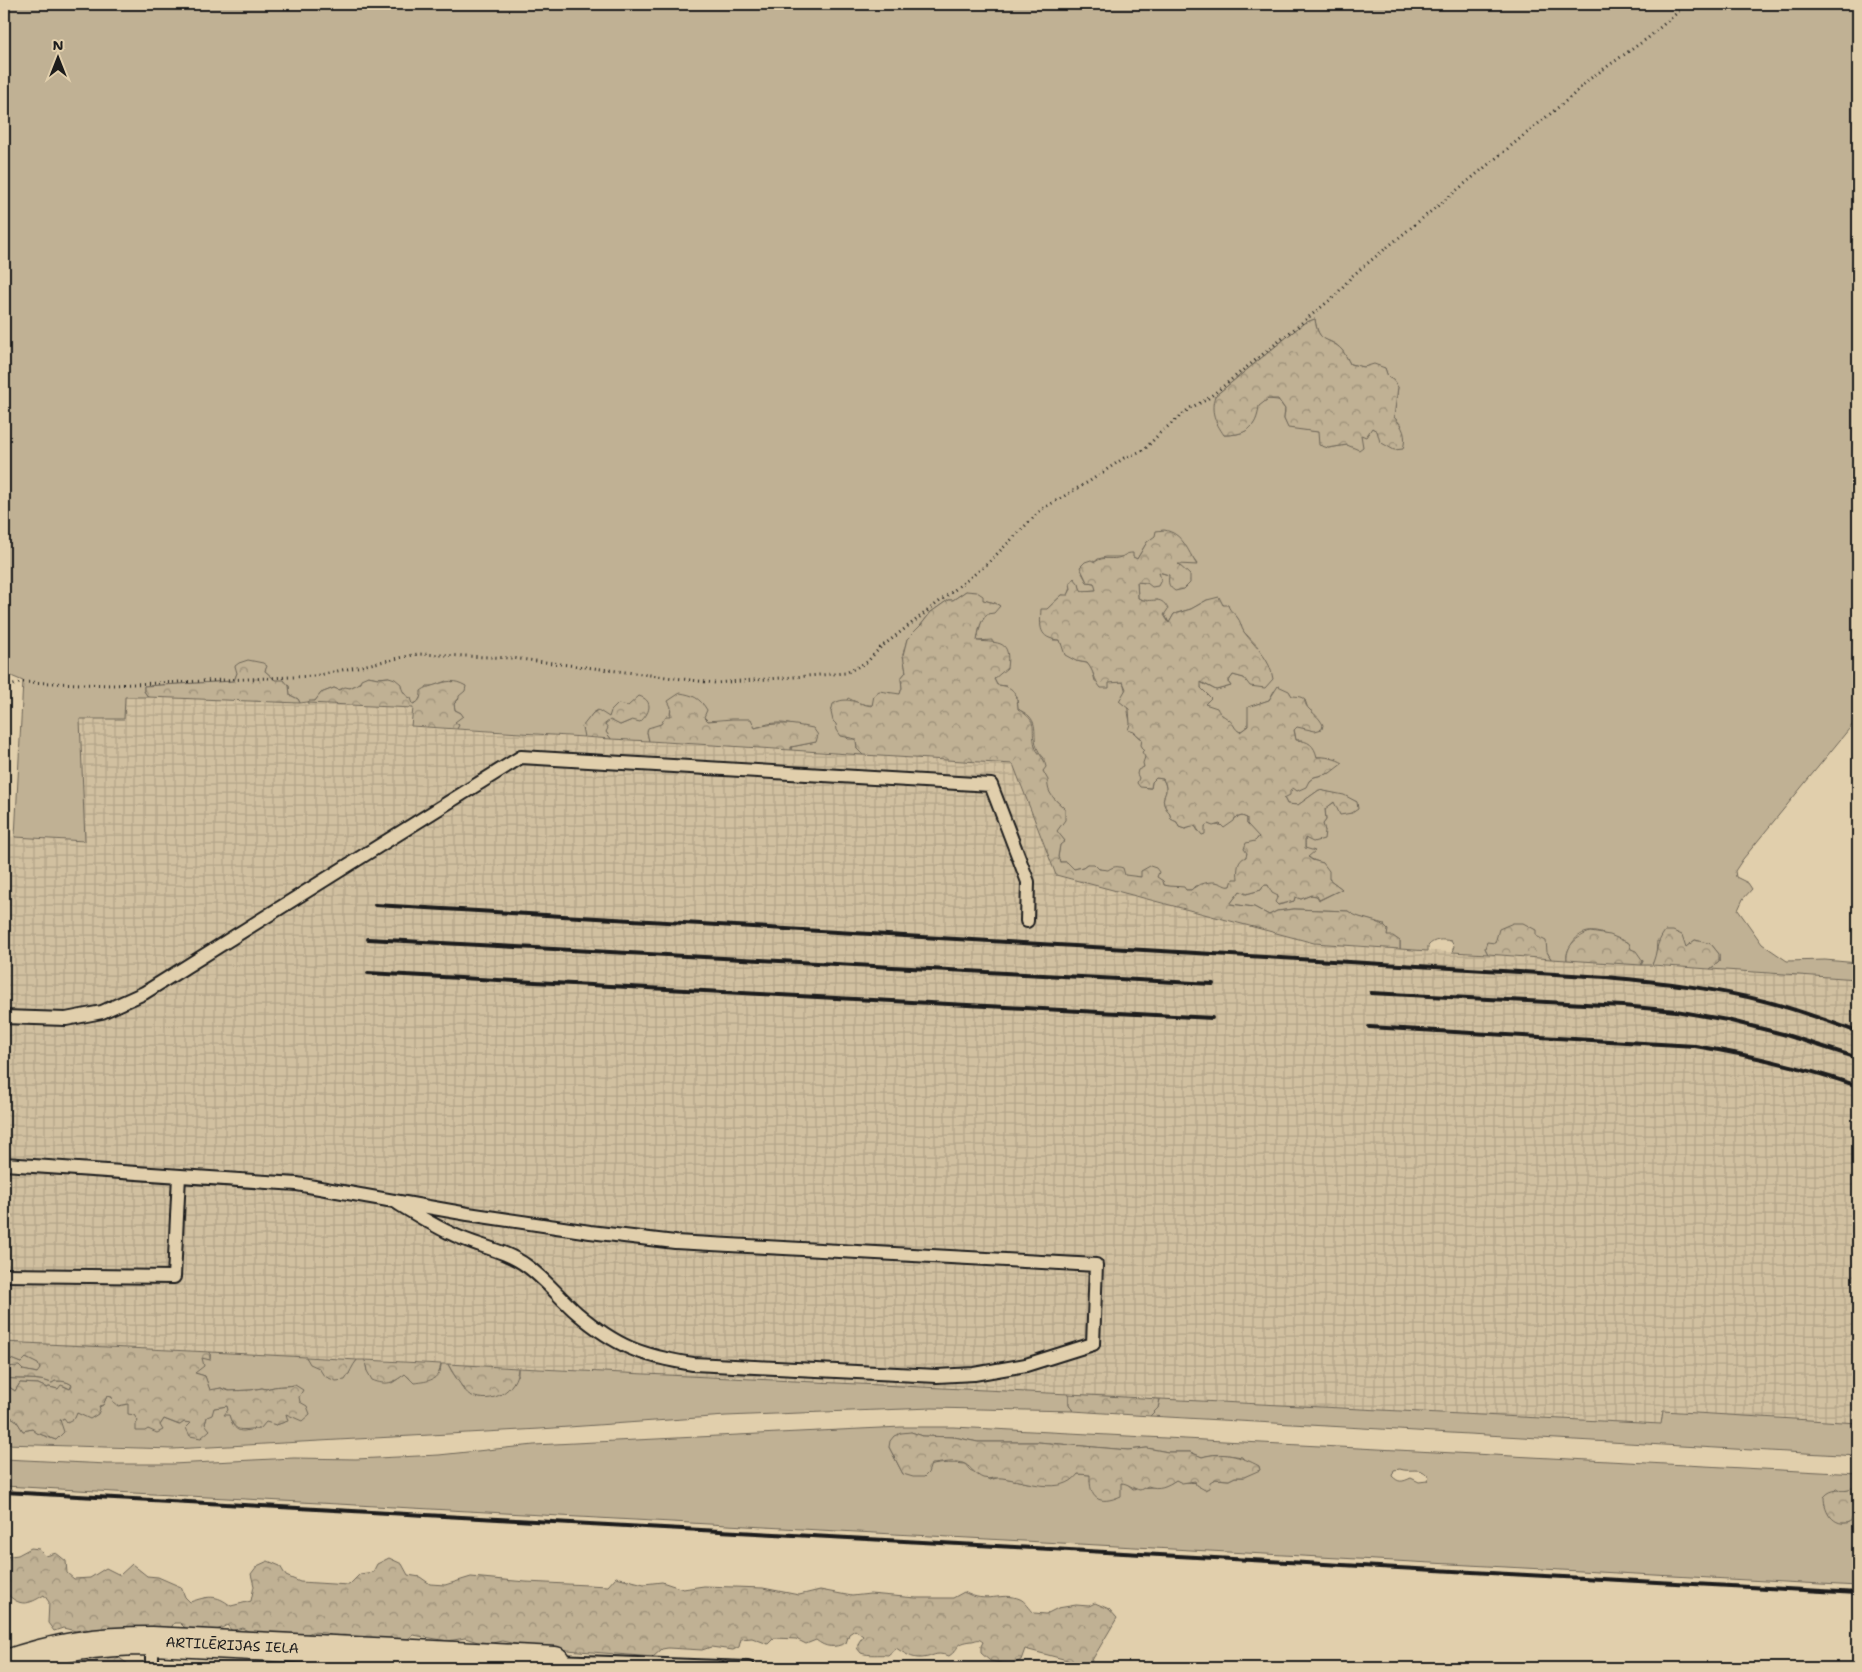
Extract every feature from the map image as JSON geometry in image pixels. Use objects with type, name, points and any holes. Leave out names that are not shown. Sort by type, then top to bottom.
[{"type":"street","name":"ARTILĒRIJAS IELA","points":[[4,1665],[52,1650],[86,1644],[152,1641],[554,1661]]},
{"type":"lane","points":[[4,1017],[66,1019],[102,1012],[144,993],[522,757],[991,785],[1028,882],[1026,921]]},
{"type":"lane","points":[[4,1164],[298,1184],[590,1232],[675,1242],[1096,1265],[1093,1344],[1026,1365],[974,1374],[937,1376],[703,1365],[658,1359],[632,1350],[607,1337],[577,1313],[528,1267],[507,1254],[451,1234],[394,1201]]},
{"type":"lane","points":[[4,1275],[174,1277],[179,1176]]},
{"type":"lane","points":[[152,1641],[152,1668]]},
{"type":"lane","points":[[554,1661],[748,1668]]},
{"type":"path","points":[[4,688],[23,682],[112,685],[314,676],[418,654],[512,658],[715,683],[846,672],[867,662],[880,648],[985,566],[1042,510],[1090,482],[1124,458],[1144,450],[1160,433],[1190,408],[1206,400],[1335,296],[1352,276],[1572,96],[1588,80],[1648,38],[1688,4]]},
{"type":"shaded area","points":[[125,696],[414,708],[412,727],[1013,764],[1056,875],[1314,943],[1858,979],[1858,1423],[1663,1411],[1662,1424],[4,1342],[4,836],[85,841],[80,719],[124,719]]},
{"type":"green space","points":[[4,4],[1858,4],[1858,718],[1735,871],[1736,877],[1748,883],[1752,889],[1743,899],[1738,910],[1762,944],[1787,961],[1825,960],[1858,963],[1858,979],[1710,969],[1719,962],[1719,954],[1711,944],[1695,940],[1686,947],[1657,941],[1656,956],[1652,965],[1641,965],[1643,961],[1619,942],[1609,936],[1589,932],[1581,935],[1573,942],[1567,953],[1567,960],[1551,959],[1547,952],[1495,943],[1485,948],[1488,954],[1452,952],[1454,946],[1451,941],[1444,940],[1433,942],[1428,946],[1428,951],[1400,949],[1400,941],[1387,936],[1384,924],[1354,916],[1348,911],[1294,909],[1277,911],[1269,915],[1254,907],[1230,904],[1240,891],[1246,894],[1261,890],[1264,885],[1268,885],[1278,896],[1278,905],[1294,901],[1295,897],[1301,899],[1311,895],[1317,896],[1320,900],[1342,889],[1329,879],[1323,863],[1310,858],[1305,849],[1305,838],[1325,831],[1323,824],[1326,820],[1325,808],[1335,802],[1357,802],[1344,796],[1319,790],[1298,805],[1287,804],[1284,798],[1294,788],[1297,791],[1314,777],[1330,773],[1337,758],[1317,757],[1302,740],[1296,740],[1294,729],[1297,726],[1305,728],[1313,712],[1308,709],[1305,700],[1274,691],[1269,700],[1249,707],[1248,726],[1240,732],[1236,730],[1229,720],[1204,704],[1200,682],[1216,690],[1231,686],[1228,682],[1233,675],[1244,678],[1260,649],[1243,631],[1237,617],[1224,605],[1207,600],[1191,609],[1174,614],[1169,623],[1158,600],[1145,602],[1138,598],[1137,582],[1147,583],[1158,572],[1169,575],[1177,563],[1197,564],[1191,556],[1156,536],[1147,542],[1137,559],[1133,557],[1106,557],[1098,559],[1082,573],[1087,582],[1094,583],[1097,590],[1082,591],[1074,579],[1068,596],[1062,595],[1047,609],[1053,640],[1060,640],[1076,661],[1087,663],[1092,669],[1095,681],[1123,682],[1132,728],[1142,739],[1145,756],[1144,767],[1139,778],[1147,788],[1151,788],[1152,782],[1156,778],[1163,779],[1166,788],[1164,804],[1171,819],[1177,822],[1179,827],[1185,829],[1195,826],[1198,831],[1204,830],[1208,824],[1223,825],[1235,818],[1242,816],[1247,818],[1247,824],[1259,836],[1247,853],[1239,879],[1232,886],[1226,887],[1216,882],[1185,890],[1164,885],[1163,881],[1155,878],[1129,877],[1087,864],[1074,869],[1067,862],[1060,862],[1058,857],[1060,844],[1065,841],[1056,831],[1065,809],[1049,794],[1043,771],[1044,758],[1039,752],[1035,741],[1034,725],[1028,715],[1018,709],[1017,698],[1007,686],[997,685],[994,679],[992,640],[977,641],[983,620],[989,613],[1000,606],[966,591],[953,600],[948,600],[931,612],[907,639],[903,655],[906,672],[901,678],[902,688],[900,694],[875,705],[863,704],[848,698],[836,724],[848,739],[856,739],[857,749],[863,755],[791,750],[791,747],[816,742],[800,729],[789,724],[776,723],[755,728],[747,727],[708,721],[704,717],[671,707],[670,716],[647,732],[649,741],[611,739],[606,732],[605,724],[610,719],[620,725],[632,720],[628,706],[609,717],[593,713],[588,720],[584,737],[457,729],[458,725],[454,722],[461,713],[455,710],[454,704],[459,699],[446,681],[433,686],[427,686],[417,703],[413,704],[389,677],[378,678],[368,676],[348,689],[334,688],[321,693],[315,701],[300,703],[298,699],[290,695],[289,686],[275,680],[265,671],[237,673],[234,681],[144,686],[144,691],[148,697],[125,697],[124,719],[80,719],[85,841],[15,837],[23,681],[4,673]],"holes":[[[1315,319],[1322,337],[1342,350],[1350,364],[1385,368],[1388,377],[1398,387],[1394,417],[1402,426],[1377,431],[1372,428],[1347,445],[1328,448],[1319,432],[1288,427],[1284,419],[1285,409],[1278,400],[1268,399],[1258,406],[1255,420],[1248,429],[1238,434],[1224,435],[1215,396],[1304,323]]]},
{"type":"green space","points":[[1315,319],[1316,327],[1321,337],[1342,350],[1350,364],[1364,367],[1374,364],[1385,368],[1388,377],[1398,387],[1394,417],[1400,424],[1403,432],[1405,440],[1403,449],[1394,450],[1380,442],[1377,431],[1372,428],[1366,437],[1361,435],[1363,447],[1359,450],[1347,445],[1328,448],[1319,445],[1318,432],[1288,428],[1284,419],[1285,409],[1278,399],[1268,399],[1259,406],[1256,420],[1249,429],[1238,434],[1224,435],[1214,416],[1215,396],[1304,323]]},
{"type":"green space","points":[[1164,530],[1180,538],[1197,565],[1178,564],[1190,575],[1190,583],[1184,589],[1175,591],[1169,584],[1169,575],[1159,572],[1161,580],[1158,586],[1152,587],[1147,583],[1137,582],[1138,598],[1143,600],[1159,600],[1165,604],[1168,609],[1164,615],[1169,623],[1174,614],[1219,597],[1223,605],[1228,605],[1244,632],[1262,654],[1269,665],[1273,679],[1265,688],[1250,686],[1244,678],[1233,675],[1228,682],[1231,686],[1216,690],[1201,682],[1201,688],[1211,698],[1205,704],[1217,708],[1240,732],[1248,726],[1248,707],[1269,700],[1278,686],[1289,691],[1292,696],[1303,698],[1307,706],[1323,725],[1322,729],[1315,731],[1297,727],[1294,730],[1296,740],[1310,744],[1317,757],[1330,758],[1343,763],[1330,773],[1314,777],[1306,787],[1297,791],[1293,788],[1290,790],[1290,795],[1284,798],[1287,804],[1298,805],[1319,790],[1344,795],[1357,802],[1358,809],[1352,813],[1340,815],[1334,802],[1325,809],[1324,839],[1313,842],[1305,838],[1305,848],[1315,851],[1308,857],[1323,863],[1329,871],[1329,879],[1342,889],[1319,900],[1317,896],[1311,895],[1301,899],[1295,897],[1294,901],[1278,905],[1275,902],[1278,896],[1272,893],[1268,885],[1264,885],[1261,890],[1246,894],[1240,891],[1230,904],[1254,907],[1269,915],[1277,911],[1294,909],[1348,911],[1380,923],[1388,930],[1387,936],[1393,936],[1400,941],[1400,949],[1314,943],[1056,875],[1013,764],[863,755],[857,749],[856,739],[841,736],[837,730],[831,712],[833,704],[838,701],[848,700],[872,706],[874,695],[879,691],[900,694],[902,688],[901,678],[906,672],[903,655],[907,639],[931,612],[948,600],[953,600],[966,591],[977,592],[983,596],[983,600],[1000,606],[994,613],[987,614],[982,620],[977,641],[998,643],[1005,648],[1008,659],[1007,668],[994,679],[997,685],[1014,691],[1018,709],[1032,722],[1035,746],[1044,760],[1046,767],[1043,771],[1048,780],[1050,793],[1065,809],[1065,820],[1057,831],[1065,841],[1060,845],[1058,857],[1060,862],[1067,862],[1074,869],[1087,864],[1094,864],[1099,869],[1108,870],[1119,867],[1123,868],[1125,875],[1141,877],[1141,871],[1150,866],[1156,868],[1159,872],[1157,877],[1163,881],[1164,885],[1184,887],[1186,890],[1191,890],[1209,882],[1231,886],[1233,879],[1238,879],[1239,863],[1246,857],[1247,853],[1244,849],[1246,843],[1255,841],[1259,837],[1247,824],[1247,818],[1242,816],[1235,818],[1234,821],[1224,828],[1220,824],[1213,826],[1208,824],[1205,826],[1205,834],[1202,835],[1195,826],[1185,829],[1179,827],[1177,822],[1171,819],[1163,801],[1166,788],[1163,779],[1156,778],[1152,782],[1151,788],[1140,787],[1137,783],[1139,778],[1138,770],[1144,767],[1145,757],[1142,752],[1144,750],[1141,745],[1142,739],[1134,732],[1128,730],[1130,724],[1129,709],[1119,701],[1126,689],[1123,682],[1109,683],[1109,688],[1101,688],[1087,663],[1076,661],[1065,655],[1060,640],[1053,639],[1044,634],[1040,621],[1041,609],[1047,609],[1062,595],[1068,595],[1071,589],[1070,583],[1074,578],[1082,591],[1096,590],[1094,583],[1087,582],[1080,567],[1085,562],[1118,558],[1131,553],[1137,559],[1147,542],[1155,536],[1156,531]]},
{"type":"green space","points":[[248,660],[263,663],[267,666],[265,671],[275,680],[284,680],[289,686],[290,695],[298,699],[300,703],[148,697],[144,691],[144,686],[234,681],[237,673],[235,666]]},
{"type":"green space","points":[[368,676],[395,679],[401,684],[404,692],[411,698],[413,704],[420,699],[421,691],[428,687],[451,681],[466,686],[465,691],[454,704],[455,710],[463,716],[455,722],[459,725],[457,729],[411,726],[413,708],[308,703],[309,701],[315,701],[321,693],[334,688],[339,690],[345,687],[350,688]]},
{"type":"green space","points":[[680,693],[692,696],[702,703],[707,710],[704,717],[708,721],[751,719],[755,728],[791,724],[813,728],[818,735],[816,742],[791,747],[791,750],[649,741],[648,728],[661,724],[666,716],[670,716],[671,707],[668,701]]},
{"type":"green space","points":[[639,696],[644,698],[649,704],[648,712],[640,722],[632,720],[620,725],[610,720],[605,724],[608,728],[606,732],[611,739],[584,737],[582,727],[593,713],[598,710],[609,717],[611,711],[618,704],[628,706]]},
{"type":"green space","points":[[1513,923],[1523,923],[1536,930],[1536,936],[1546,941],[1547,952],[1551,959],[1488,954],[1485,948],[1487,942],[1495,943],[1499,929]]},
{"type":"green space","points":[[1665,931],[1673,931],[1682,935],[1686,947],[1695,940],[1711,944],[1719,954],[1719,962],[1710,969],[1652,965],[1658,944]]},
{"type":"green space","points":[[1590,932],[1610,935],[1629,943],[1631,949],[1636,951],[1643,961],[1641,965],[1567,960],[1568,950],[1573,942]]},
{"type":"green space","points":[[4,1342],[210,1352],[210,1360],[202,1358],[204,1366],[195,1373],[205,1376],[210,1390],[221,1388],[229,1391],[251,1390],[295,1385],[303,1390],[299,1397],[300,1402],[307,1406],[310,1414],[302,1421],[286,1414],[288,1421],[276,1425],[266,1422],[260,1429],[241,1430],[235,1426],[229,1415],[224,1415],[228,1410],[227,1406],[214,1408],[212,1415],[207,1417],[205,1424],[210,1430],[201,1438],[190,1436],[186,1428],[191,1423],[184,1422],[180,1425],[164,1419],[160,1425],[163,1430],[157,1433],[148,1429],[136,1431],[138,1421],[134,1415],[128,1414],[128,1404],[118,1406],[113,1402],[112,1397],[107,1396],[103,1405],[99,1406],[98,1414],[90,1419],[77,1413],[75,1418],[67,1422],[64,1418],[60,1420],[64,1432],[56,1440],[37,1433],[32,1429],[23,1431],[16,1420],[11,1417],[4,1420],[4,1385],[15,1391],[20,1383],[38,1384],[47,1388],[58,1389],[61,1385],[70,1389],[72,1385],[62,1381],[52,1383],[34,1379],[4,1378],[4,1367],[19,1366],[23,1370],[37,1373],[40,1369],[38,1364],[26,1358],[21,1363],[6,1357],[4,1358]]},
{"type":"green space","points":[[210,1352],[306,1357],[320,1368],[349,1374],[351,1367],[357,1360],[365,1360],[367,1371],[392,1383],[405,1374],[440,1372],[441,1364],[448,1364],[464,1391],[518,1375],[518,1368],[1069,1394],[1069,1404],[1073,1411],[932,1408],[726,1416],[540,1429],[173,1449],[4,1444],[4,1420],[11,1417],[16,1420],[23,1431],[32,1429],[37,1433],[56,1440],[60,1420],[77,1413],[85,1415],[103,1405],[107,1396],[128,1403],[138,1421],[148,1429],[160,1425],[164,1419],[179,1425],[184,1422],[205,1424],[207,1417],[214,1408],[227,1406],[236,1429],[244,1431],[260,1429],[266,1421],[276,1425],[287,1421],[286,1414],[300,1403],[295,1385],[229,1391],[221,1388],[210,1391],[205,1376],[195,1373],[202,1358],[210,1359]]},
{"type":"green space","points":[[6,1357],[21,1363],[26,1358],[39,1364],[40,1369],[38,1373],[4,1367],[4,1358]]},
{"type":"green space","points":[[306,1357],[357,1360],[345,1380],[336,1381],[324,1376],[319,1368],[310,1364]]},
{"type":"green space","points":[[365,1360],[441,1364],[436,1377],[429,1381],[414,1383],[405,1374],[397,1380],[382,1383],[372,1380],[367,1371]]},
{"type":"green space","points":[[448,1364],[518,1368],[517,1376],[508,1389],[502,1394],[487,1399],[470,1395],[458,1381]]},
{"type":"green space","points":[[4,1378],[34,1379],[52,1383],[62,1381],[72,1385],[70,1389],[64,1386],[58,1389],[47,1388],[38,1384],[20,1383],[15,1391],[4,1385]]},
{"type":"green space","points":[[1069,1394],[1160,1399],[1158,1408],[1150,1416],[1073,1411],[1069,1404]]},
{"type":"green space","points":[[1160,1399],[1661,1424],[1663,1411],[1858,1423],[1858,1456],[1150,1416],[1158,1408]]},
{"type":"green space","points":[[901,1427],[954,1427],[1858,1474],[1858,1488],[1837,1489],[1824,1504],[1852,1518],[1858,1518],[1858,1586],[4,1486],[4,1459],[107,1464],[172,1464],[294,1458],[356,1459],[439,1455],[534,1445]],"holes":[[[911,1432],[923,1436],[954,1437],[978,1442],[1038,1442],[1128,1450],[1147,1448],[1168,1452],[1190,1452],[1202,1457],[1217,1455],[1242,1457],[1251,1473],[1244,1477],[1235,1477],[1229,1480],[1215,1479],[1196,1482],[1176,1480],[1161,1486],[1133,1489],[1126,1483],[1090,1482],[1091,1475],[1078,1474],[1028,1483],[1000,1477],[990,1480],[970,1470],[965,1464],[957,1463],[933,1465],[903,1474],[889,1447]],[[1394,1470],[1420,1470],[1429,1478],[1427,1481],[1419,1482],[1411,1478],[1399,1481],[1392,1476]]]},
{"type":"green space","points":[[911,1432],[923,1436],[954,1437],[978,1442],[1038,1442],[1128,1450],[1147,1448],[1168,1452],[1190,1452],[1202,1457],[1217,1454],[1231,1455],[1259,1466],[1260,1470],[1244,1477],[1235,1477],[1229,1480],[1215,1479],[1210,1482],[1209,1488],[1205,1490],[1196,1485],[1195,1481],[1182,1483],[1176,1480],[1163,1487],[1148,1486],[1140,1490],[1121,1483],[1121,1496],[1101,1500],[1091,1490],[1090,1475],[1078,1474],[1071,1481],[1053,1486],[1002,1478],[983,1478],[965,1464],[953,1462],[931,1464],[928,1473],[924,1477],[913,1477],[903,1474],[889,1447],[890,1441],[894,1436],[901,1433]]},
{"type":"green space","points":[[1858,1488],[1858,1518],[1852,1518],[1850,1522],[1839,1523],[1828,1513],[1824,1497],[1833,1491]]},
{"type":"green space","points":[[31,1548],[39,1549],[46,1556],[56,1553],[66,1561],[67,1573],[74,1579],[90,1578],[106,1568],[120,1575],[132,1564],[147,1576],[158,1577],[181,1587],[185,1597],[190,1602],[212,1597],[221,1599],[231,1606],[251,1601],[254,1586],[251,1574],[257,1566],[268,1561],[280,1566],[286,1576],[300,1582],[349,1585],[360,1574],[373,1572],[377,1564],[389,1558],[402,1564],[408,1575],[420,1577],[430,1584],[445,1585],[471,1577],[608,1586],[616,1577],[644,1584],[662,1582],[683,1589],[704,1586],[763,1588],[799,1595],[820,1590],[852,1596],[870,1594],[916,1598],[953,1598],[964,1592],[972,1596],[987,1598],[1006,1596],[1020,1599],[1034,1613],[1046,1614],[1058,1608],[1076,1605],[1089,1606],[1095,1603],[1109,1609],[1117,1618],[1088,1667],[1078,1666],[1067,1660],[1025,1649],[1021,1660],[1012,1665],[990,1661],[981,1653],[983,1642],[979,1640],[962,1643],[949,1656],[937,1654],[915,1658],[896,1648],[888,1655],[867,1654],[861,1653],[857,1648],[863,1636],[855,1630],[849,1634],[846,1643],[838,1646],[823,1645],[816,1640],[806,1644],[796,1639],[774,1638],[768,1644],[752,1638],[741,1639],[739,1647],[733,1650],[711,1647],[702,1650],[668,1648],[662,1649],[653,1657],[530,1647],[502,1641],[492,1643],[478,1642],[465,1638],[448,1641],[413,1635],[405,1641],[338,1638],[325,1633],[312,1632],[303,1636],[286,1633],[276,1635],[254,1634],[242,1628],[232,1631],[227,1625],[223,1628],[203,1631],[188,1631],[180,1623],[174,1623],[171,1628],[162,1632],[99,1633],[86,1629],[76,1631],[63,1628],[54,1631],[48,1623],[49,1602],[44,1595],[24,1603],[16,1601],[6,1593],[4,1594],[4,1557],[18,1555]]},
{"type":"green space","points":[[106,1654],[118,1657],[128,1664],[128,1668],[85,1668],[88,1658]]},
{"type":"railway","points":[[375,905],[1606,977],[1687,986],[1748,997],[1791,1009],[1858,1032]]},
{"type":"railway","points":[[368,939],[1213,984]]},
{"type":"railway","points":[[368,973],[1212,1018]]},
{"type":"railway","points":[[1371,993],[1623,1006],[1676,1011],[1727,1020],[1783,1034],[1858,1058]]},
{"type":"railway","points":[[1369,1027],[1695,1046],[1778,1063],[1858,1086]]},
{"type":"railway","points":[[4,1492],[1858,1593]]}]
